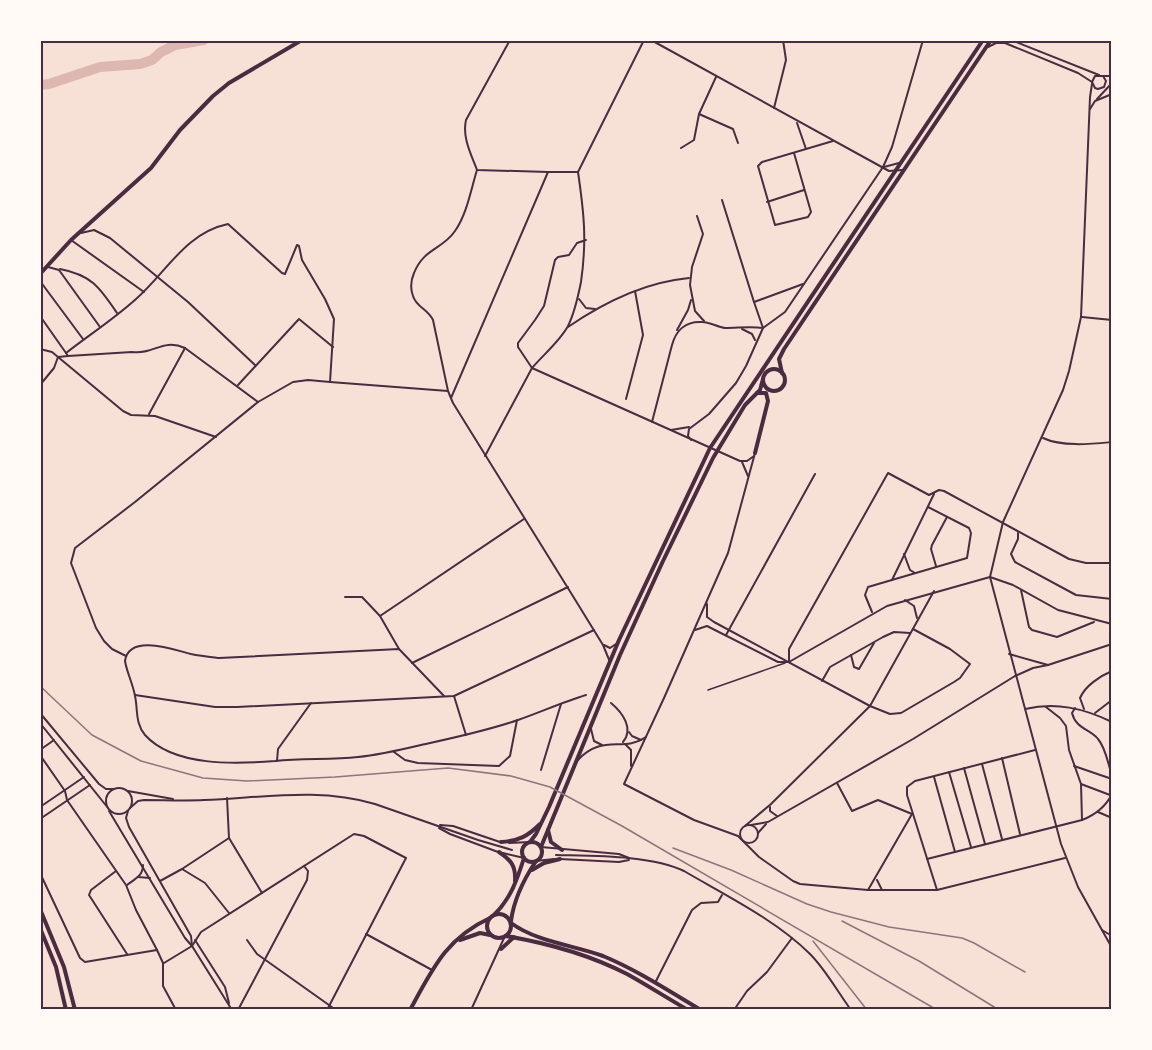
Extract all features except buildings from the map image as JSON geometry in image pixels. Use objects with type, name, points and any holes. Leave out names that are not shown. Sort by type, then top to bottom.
[{"type":"main road","points":[[40,274],[71,240],[151,168],[180,130],[221,89],[302,40]]},
{"type":"main road","points":[[767,405],[785,381],[779,359],[783,349],[991,40]]},
{"type":"main road","points":[[410,1010],[442,954],[454,942],[492,917],[504,904],[514,887],[524,858],[523,848],[530,842],[543,821],[619,640],[710,448],[982,41]]},
{"type":"main road","points":[[506,936],[511,930],[514,902],[527,874],[542,854],[541,847],[549,825],[624,646],[713,458],[746,405],[761,388],[768,361]]},
{"type":"main road","points":[[751,387],[773,369],[782,373]]},
{"type":"main road","points":[[764,376],[767,389],[774,391],[781,389]]},
{"type":"main road","points":[[755,453],[767,405],[767,394],[763,392],[757,394]]},
{"type":"main road","points":[[501,842],[523,838],[543,821]]},
{"type":"main road","points":[[549,825],[548,832],[551,842],[562,850]]},
{"type":"main road","points":[[530,842],[541,847]]},
{"type":"main road","points":[[499,852],[510,860],[515,868],[514,887]]},
{"type":"main road","points":[[524,858],[528,861],[536,861]]},
{"type":"main road","points":[[527,874],[538,865],[560,859]]},
{"type":"main road","points":[[40,909],[64,967],[75,1010]]},
{"type":"main road","points":[[492,917],[503,914],[527,933],[602,956],[701,1010]]},
{"type":"main road","points":[[492,917],[488,928],[492,935]]},
{"type":"main road","points":[[40,927],[56,968],[66,1010]]},
{"type":"main road","points":[[454,942],[480,933],[498,938],[514,937],[600,962],[626,974],[688,1010]]},
{"type":"main road","points":[[501,949],[514,937]]},
{"type":"street","points":[[510,40],[465,124],[468,148],[477,170],[460,223],[446,242],[424,255],[412,277],[412,291],[414,301],[429,313],[435,325],[451,398],[602,643],[610,662]]},
{"type":"street","points":[[567,328],[578,296],[586,240],[578,171],[644,40]]},
{"type":"street","points":[[774,109],[786,60],[783,40]]},
{"type":"street","points":[[666,429],[677,431],[692,426],[709,414],[729,393],[742,374],[763,328],[785,312],[883,167],[892,147],[923,40]]},
{"type":"street","points":[[1001,40],[1074,71],[1092,83],[1095,88],[1112,89]]},
{"type":"street","points":[[1011,40],[1101,76],[1106,83],[1100,89]]},
{"type":"street","points":[[652,41],[889,170],[895,171],[906,167]]},
{"type":"street","points":[[986,49],[993,44],[1005,43]]},
{"type":"street","points":[[1112,78],[1095,76],[1092,83],[1081,316],[1069,371],[1003,522],[990,577],[1035,750],[1066,857],[1099,928],[1112,948]]},
{"type":"street","points":[[681,148],[694,141],[699,114],[716,77]]},
{"type":"street","points":[[1090,109],[1112,84]]},
{"type":"street","points":[[1095,101],[1112,94]]},
{"type":"street","points":[[699,114],[733,129],[738,143]]},
{"type":"street","points":[[797,121],[806,149]]},
{"type":"street","points":[[794,153],[811,212],[808,217],[776,225],[767,202],[758,166],[762,162],[833,141]]},
{"type":"street","points":[[883,167],[893,166],[903,160]]},
{"type":"street","points":[[477,170],[578,171]]},
{"type":"street","points":[[879,173],[889,170]]},
{"type":"street","points":[[889,170],[891,175],[889,181]]},
{"type":"street","points":[[451,398],[548,172]]},
{"type":"street","points":[[767,202],[804,190]]},
{"type":"street","points":[[722,200],[763,328]]},
{"type":"street","points":[[697,216],[702,234],[689,278],[695,311],[704,321],[718,327],[763,328]]},
{"type":"street","points":[[67,355],[144,292],[157,276],[198,237],[224,225],[231,225],[285,274],[291,255],[297,245],[300,248],[302,260],[334,319],[330,382]]},
{"type":"street","points":[[79,234],[86,230],[94,230],[103,234],[157,276],[255,365]]},
{"type":"street","points":[[71,240],[144,292]]},
{"type":"street","points":[[586,240],[577,243],[569,255],[555,260],[544,306],[518,343],[518,347],[532,368],[740,461],[746,468],[748,479]]},
{"type":"street","points":[[45,268],[76,272],[100,287],[118,314]]},
{"type":"street","points":[[54,268],[62,274],[100,327]]},
{"type":"street","points":[[485,456],[532,368],[567,328],[598,309],[635,291],[689,278]]},
{"type":"street","points":[[40,281],[83,340]]},
{"type":"street","points":[[754,303],[803,284]]},
{"type":"street","points":[[626,399],[643,335],[635,291]]},
{"type":"street","points":[[578,296],[581,304],[586,308],[598,309]]},
{"type":"street","points":[[652,423],[662,377],[675,334],[692,300]]},
{"type":"street","points":[[40,316],[67,355]]},
{"type":"street","points":[[1081,316],[1112,320]]},
{"type":"street","points":[[237,386],[299,319],[333,347]]},
{"type":"street","points":[[675,334],[685,325],[704,321]]},
{"type":"street","points":[[739,328],[752,334],[755,342]]},
{"type":"street","points":[[58,357],[141,353],[168,344],[185,348],[258,402]]},
{"type":"street","points":[[149,415],[185,348]]},
{"type":"street","points":[[40,349],[58,357],[123,411],[131,415],[149,415],[216,437]]},
{"type":"street","points":[[40,385],[54,368],[58,357]]},
{"type":"street","points":[[126,656],[112,649],[96,628],[71,563],[75,548],[258,402],[293,382],[308,380],[448,391]]},
{"type":"street","points":[[691,440],[688,433],[692,426]]},
{"type":"street","points":[[1042,437],[1049,441],[1071,443],[1112,442]]},
{"type":"street","points":[[740,461],[750,460],[755,453]]},
{"type":"street","points":[[754,841],[749,843],[694,820],[625,785],[624,782],[728,553],[755,453]]},
{"type":"street","points":[[726,635],[815,474]]},
{"type":"street","points":[[789,662],[789,649],[886,475],[891,474],[929,495],[934,494]]},
{"type":"street","points":[[892,580],[934,494],[941,490],[1069,559],[1086,563],[1112,563]]},
{"type":"street","points":[[872,613],[865,595],[868,587],[967,558],[971,531],[928,507]]},
{"type":"street","points":[[936,567],[932,545],[947,517]]},
{"type":"street","points":[[380,616],[525,518]]},
{"type":"street","points":[[1018,532],[1018,539],[1011,554],[1015,562],[1076,595],[1112,599]]},
{"type":"street","points":[[904,554],[910,570],[915,573]]},
{"type":"street","points":[[708,690],[789,662],[872,613],[934,591],[990,577],[1021,590],[1058,610],[1112,624]]},
{"type":"street","points":[[412,663],[568,587]]},
{"type":"street","points":[[1021,590],[1029,627],[1032,630],[1056,637],[1096,621]]},
{"type":"street","points":[[934,591],[870,706],[771,804],[743,827],[740,836],[755,853],[796,883],[868,890],[937,890],[1066,857]]},
{"type":"street","points":[[345,597],[362,597],[380,616],[399,649],[444,696]]},
{"type":"street","points":[[905,600],[914,606],[917,620]]},
{"type":"street","points":[[707,601],[707,617],[822,681],[890,714],[901,713],[954,682],[960,678],[970,664],[950,649],[913,629]]},
{"type":"street","points":[[700,617],[705,626],[778,662],[789,662]]},
{"type":"street","points":[[693,632],[705,626]]},
{"type":"street","points":[[135,695],[215,707],[454,696],[594,630]]},
{"type":"street","points":[[822,681],[830,667],[876,640],[894,632],[911,633]]},
{"type":"street","points":[[602,643],[610,648],[619,640]]},
{"type":"street","points":[[851,655],[854,667],[861,668],[876,640]]},
{"type":"street","points":[[399,649],[219,658],[152,644],[131,650],[126,656],[125,664],[135,695],[138,725],[146,736],[159,746],[194,758],[227,763],[257,764],[277,760],[358,757],[393,751],[466,735],[517,720],[586,695]]},
{"type":"street","points":[[729,833],[743,827],[760,825],[779,816],[1015,676],[1033,668],[1112,644]]},
{"type":"street","points":[[864,647],[870,653]]},
{"type":"street","points":[[1009,654],[1048,665]]},
{"type":"street","points":[[1084,710],[1080,698],[1082,692],[1096,680],[1112,672]]},
{"type":"street","points":[[454,696],[466,735]]},
{"type":"street","points":[[1095,713],[1112,700]]},
{"type":"street","points":[[277,760],[278,749],[311,703]]},
{"type":"street","points":[[541,771],[561,703]]},
{"type":"street","points":[[611,703],[624,718],[632,736],[641,740]]},
{"type":"street","points":[[1025,710],[1039,706],[1075,708],[1095,713],[1112,722]]},
{"type":"street","points":[[1046,707],[1066,726],[1069,750],[1081,784],[1082,820]]},
{"type":"street","points":[[1075,708],[1072,713],[1074,720],[1086,732],[1098,739],[1110,763],[1112,775]]},
{"type":"street","points":[[40,713],[99,784],[106,789],[122,788],[127,791],[178,800]]},
{"type":"street","points":[[393,751],[405,760],[418,763],[500,766],[510,756],[517,720]]},
{"type":"street","points":[[40,723],[109,809],[185,938],[232,1010]]},
{"type":"street","points":[[591,727],[594,741],[602,745]]},
{"type":"street","points":[[623,742],[628,730]]},
{"type":"street","points":[[576,763],[587,752],[602,745],[641,740],[646,737]]},
{"type":"street","points":[[40,750],[54,740]]},
{"type":"street","points":[[623,742],[631,750],[631,768]]},
{"type":"street","points":[[937,890],[912,814],[907,787],[915,781],[1035,750]]},
{"type":"street","points":[[40,755],[64,791],[67,800],[126,885],[163,963],[163,986],[176,1010]]},
{"type":"street","points":[[1002,759],[1020,835]]},
{"type":"street","points":[[982,764],[1002,839]]},
{"type":"street","points":[[1074,766],[1112,779]]},
{"type":"street","points":[[964,768],[985,844]]},
{"type":"street","points":[[950,772],[971,847]]},
{"type":"street","points":[[40,807],[84,777]]},
{"type":"street","points":[[934,777],[955,852]]},
{"type":"street","points":[[836,782],[852,811],[878,800],[912,814]]},
{"type":"street","points":[[927,859],[1082,820],[1105,806],[1111,795],[1081,784]]},
{"type":"street","points":[[40,819],[90,785]]},
{"type":"street","points":[[114,789],[106,797],[109,809],[117,814],[129,809],[138,801],[144,800],[300,795],[347,797],[375,804],[512,850]]},
{"type":"street","points":[[127,791],[132,800],[126,821],[191,936],[192,946]]},
{"type":"street","points":[[227,798],[229,838],[262,893]]},
{"type":"street","points":[[771,804],[770,812],[779,816]]},
{"type":"street","points":[[1098,812],[1112,818]]},
{"type":"street","points":[[868,890],[912,814]]},
{"type":"street","points":[[756,818],[755,822],[760,825]]},
{"type":"street","points":[[755,853],[754,841],[768,822]]},
{"type":"street","points":[[433,824],[453,826],[501,842],[521,844],[530,842]]},
{"type":"street","points":[[433,824],[450,834],[499,852],[524,858]]},
{"type":"street","points":[[751,825],[758,833]]},
{"type":"street","points":[[163,963],[192,946],[198,935],[229,914],[357,833],[406,858],[327,1010]]},
{"type":"street","points":[[159,881],[182,869],[229,838]]},
{"type":"street","points":[[541,847],[619,854],[632,859]]},
{"type":"street","points":[[556,855],[632,859],[677,867],[792,938],[813,956],[851,1010]]},
{"type":"street","points":[[536,861],[560,859],[619,862],[632,859]]},
{"type":"street","points":[[126,885],[138,877],[143,870],[143,865]]},
{"type":"street","points":[[238,1010],[307,880],[308,870],[304,866]]},
{"type":"street","points":[[182,869],[206,883],[229,914]]},
{"type":"street","points":[[116,871],[91,890],[89,895],[128,954]]},
{"type":"street","points":[[40,873],[80,958],[85,962],[90,963],[157,950]]},
{"type":"street","points":[[138,877],[151,878]]},
{"type":"street","points":[[877,878],[878,886],[882,890]]},
{"type":"street","points":[[655,983],[692,910],[701,903],[718,902],[723,894]]},
{"type":"street","points":[[1099,928],[1112,936]]},
{"type":"street","points":[[366,934],[432,970]]},
{"type":"street","points":[[191,936],[198,935]]},
{"type":"street","points":[[471,1010],[506,936]]},
{"type":"street","points":[[734,1010],[792,938]]},
{"type":"street","points":[[195,940],[225,987],[230,1006]]},
{"type":"street","points":[[247,940],[257,954],[336,1010]]},
{"type":"waterway","points":[[40,85],[100,67],[140,64],[152,60],[175,45],[204,40]]},
{"type":"railway","points":[[40,686],[92,735],[141,761],[203,778],[247,781],[448,768],[511,776],[550,787],[622,826],[937,1010]]},
{"type":"railway","points":[[673,848],[831,912],[889,927],[962,938],[1025,972]]},
{"type":"railway","points":[[842,921],[919,961],[999,1010]]},
{"type":"railway","points":[[813,941],[867,1010]]}]
